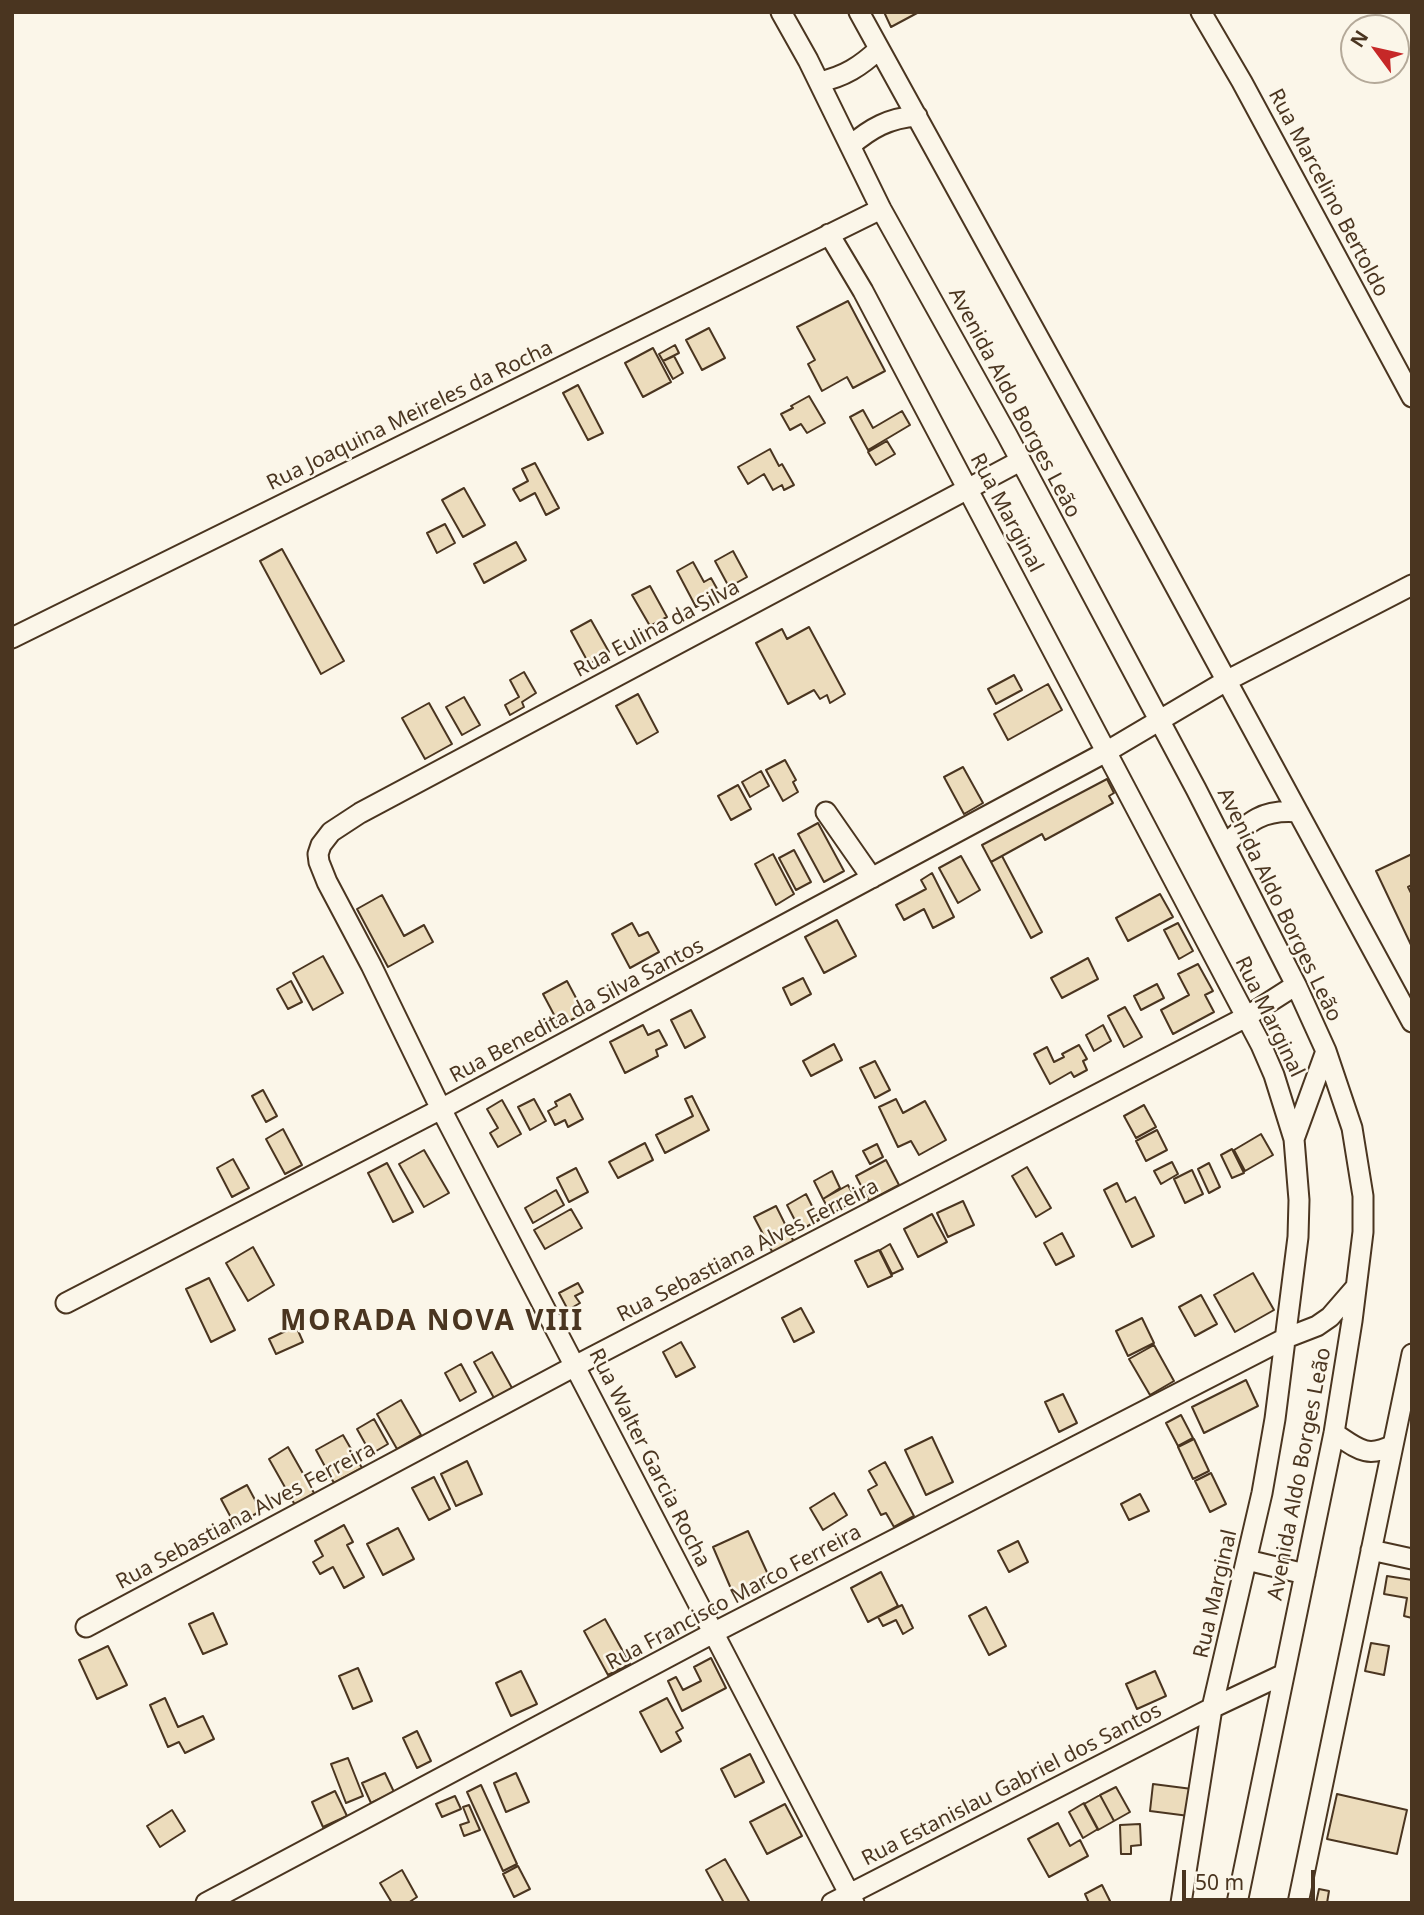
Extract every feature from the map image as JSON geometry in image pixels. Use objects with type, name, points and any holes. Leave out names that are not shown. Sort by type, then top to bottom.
[{"type":"street","name":"Avenida Aldo Borges Leão","points":[[781,12],[819,82],[881,209],[1020,461],[1225,845],[1296,985],[1326,1051],[1352,1128],[1363,1196],[1363,1232],[1357,1286],[1334,1433],[1237,1903]]},
{"type":"street","points":[[859,12],[1412,1022]]},
{"type":"street","name":"Rua Marcelino Bertoldo","points":[[1201,12],[1412,397]]},
{"type":"street","points":[[819,82],[848,73],[879,49]]},
{"type":"street","points":[[850,146],[882,123],[917,116]]},
{"type":"street","name":"Rua Joaquina Meireles da Rocha","points":[[12,638],[881,209]]},
{"type":"street","name":"Rua Marginal","points":[[829,234],[863,291],[1262,1045],[1294,1139],[1299,1200],[1298,1237],[1275,1419],[1262,1493],[1212,1708],[1181,1903]]},
{"type":"street","name":"Rua Eulina da Silva","points":[[321,845],[326,836],[340,825],[387,797],[1020,461]]},
{"type":"street","name":"Rua Benedita da Silva Santos","points":[[66,1303],[441,1109],[1106,752],[1226,681],[1412,585]]},
{"type":"street","points":[[1225,845],[1239,831],[1263,815],[1278,811],[1298,812]]},
{"type":"street","points":[[826,812],[872,877]]},
{"type":"street","name":"Rua Walter Garcia Rocha","points":[[321,845],[319,862],[327,882],[441,1109],[713,1633],[845,1900]]},
{"type":"street","name":"Rua Sebastiana Alves Ferreira","points":[[86,1627],[575,1366],[1246,1017],[1296,985]]},
{"type":"street","points":[[1294,1139],[1326,1051]]},
{"type":"street","name":"Rua Francisco Marco Ferreira","points":[[206,1903],[713,1633],[1286,1338],[1317,1326],[1330,1317],[1357,1286]]},
{"type":"street","points":[[1298,1903],[1412,1354]]},
{"type":"street","points":[[1334,1433],[1368,1452],[1379,1452],[1393,1445]]},
{"type":"street","points":[[1370,1550],[1412,1559]]},
{"type":"street","points":[[1247,1560],[1305,1574]]},
{"type":"street","name":"Rua Estanislau Gabriel dos Santos","points":[[845,1900],[1212,1708],[1284,1674]]},
{"type":"building","points":[[884,12],[919,12],[891,27]]},
{"type":"building","points":[[848,301],[885,371],[853,388],[847,377],[822,391],[808,364],[815,360],[797,327]]},
{"type":"building","points":[[709,328],[725,358],[702,370],[686,340]]},
{"type":"building","points":[[675,345],[679,353],[663,361],[659,354]]},
{"type":"building","points":[[653,348],[671,382],[643,397],[625,363]]},
{"type":"building","points":[[674,356],[683,373],[673,379],[663,361]]},
{"type":"building","points":[[578,385],[603,433],[588,440],[563,393]]},
{"type":"building","points":[[809,396],[825,423],[807,433],[801,424],[790,430],[781,414]]},
{"type":"building","points":[[863,410],[873,428],[902,411],[910,425],[868,450],[850,417]]},
{"type":"building","points":[[887,441],[895,454],[876,465],[868,452]]},
{"type":"building","points":[[770,449],[794,485],[784,490],[782,485],[773,490],[764,474],[748,484],[738,467]]},
{"type":"building","points":[[535,463],[559,508],[546,515],[535,493],[520,501],[513,489],[528,481],[522,469]]},
{"type":"building","points":[[464,488],[485,525],[463,537],[442,500]]},
{"type":"building","points":[[445,524],[455,543],[437,553],[427,533]]},
{"type":"building","points":[[516,542],[526,560],[484,583],[474,564]]},
{"type":"building","points":[[282,549],[344,661],[321,674],[260,561]]},
{"type":"building","points":[[733,551],[747,577],[729,587],[715,561]]},
{"type":"building","points":[[693,562],[704,582],[711,578],[720,594],[696,607],[677,571]]},
{"type":"building","points":[[650,586],[667,617],[650,626],[632,595]]},
{"type":"building","points":[[591,620],[609,652],[589,664],[571,631]]},
{"type":"building","points":[[809,627],[845,694],[830,703],[827,695],[820,699],[814,690],[788,704],[756,643],[782,629],[787,639]]},
{"type":"building","points":[[524,672],[536,693],[522,702],[524,707],[510,715],[505,705],[519,697],[510,680]]},
{"type":"building","points":[[1014,675],[1022,690],[996,704],[988,689]]},
{"type":"building","points":[[1048,684],[1062,710],[1008,740],[994,714]]},
{"type":"building","points":[[638,694],[658,732],[637,744],[616,706]]},
{"type":"building","points":[[464,697],[480,725],[462,735],[446,707]]},
{"type":"building","points":[[429,703],[452,744],[425,759],[402,718]]},
{"type":"building","points":[[785,760],[796,780],[793,782],[798,792],[783,801],[766,770]]},
{"type":"building","points":[[963,767],[983,803],[964,814],[944,777]]},
{"type":"building","points":[[761,771],[769,786],[750,797],[742,782]]},
{"type":"building","points":[[1107,779],[1114,793],[1109,796],[1113,803],[1045,840],[1042,834],[991,862],[982,845]]},
{"type":"building","points":[[738,785],[751,809],[731,820],[718,796]]},
{"type":"building","points":[[818,823],[844,871],[824,882],[798,834]]},
{"type":"building","points":[[794,850],[811,882],[796,890],[779,858]]},
{"type":"building","points":[[773,854],[794,894],[776,905],[755,864]]},
{"type":"building","points":[[1412,854],[1412,885],[1408,887],[1412,895],[1412,947],[1376,871]]},
{"type":"building","points":[[961,856],[980,890],[958,903],[939,868]]},
{"type":"building","points":[[1002,856],[1042,932],[1031,938],[991,862]]},
{"type":"building","points":[[932,873],[954,917],[933,928],[924,909],[904,920],[896,905],[926,889],[921,880]]},
{"type":"building","points":[[1160,894],[1173,917],[1128,941],[1116,918]]},
{"type":"building","points":[[382,895],[404,936],[424,925],[433,942],[388,967],[357,909]]},
{"type":"building","points":[[837,920],[856,956],[824,973],[805,937]]},
{"type":"building","points":[[632,923],[639,936],[648,932],[659,952],[630,968],[612,934]]},
{"type":"building","points":[[1178,923],[1193,951],[1179,959],[1164,930]]},
{"type":"building","points":[[323,956],[343,993],[313,1010],[293,973]]},
{"type":"building","points":[[1088,958],[1098,979],[1062,998],[1051,978]]},
{"type":"building","points":[[1198,964],[1213,991],[1205,995],[1214,1012],[1173,1034],[1161,1010],[1189,995],[1178,974]]},
{"type":"building","points":[[803,978],[811,994],[791,1005],[783,988]]},
{"type":"building","points":[[291,981],[302,1002],[288,1009],[277,989]]},
{"type":"building","points":[[567,981],[584,1013],[560,1026],[543,994]]},
{"type":"building","points":[[1157,984],[1164,998],[1141,1010],[1134,996]]},
{"type":"building","points":[[1125,1007],[1142,1037],[1124,1047],[1108,1016]]},
{"type":"building","points":[[691,1010],[705,1037],[685,1048],[671,1020]]},
{"type":"building","points":[[643,1025],[648,1035],[659,1030],[667,1045],[656,1050],[658,1056],[625,1073],[610,1042]]},
{"type":"building","points":[[1103,1025],[1111,1041],[1094,1051],[1086,1035]]},
{"type":"building","points":[[834,1044],[842,1060],[811,1076],[803,1061]]},
{"type":"building","points":[[1079,1045],[1087,1059],[1083,1061],[1087,1070],[1074,1077],[1071,1072],[1050,1084],[1034,1054],[1047,1047],[1054,1062],[1064,1057],[1062,1054]]},
{"type":"building","points":[[875,1061],[890,1090],[875,1098],[860,1068]]},
{"type":"building","points":[[263,1090],[277,1116],[266,1122],[252,1096]]},
{"type":"building","points":[[570,1094],[583,1119],[568,1127],[565,1120],[555,1125],[548,1111],[557,1106],[555,1102]]},
{"type":"building","points":[[692,1096],[709,1130],[665,1153],[656,1135],[693,1116],[685,1099]]},
{"type":"building","points":[[534,1099],[546,1121],[530,1130],[518,1107]]},
{"type":"building","points":[[896,1099],[903,1113],[925,1101],[946,1140],[919,1155],[911,1141],[898,1147],[879,1107]]},
{"type":"building","points":[[502,1100],[521,1134],[498,1147],[490,1133],[498,1128],[487,1109]]},
{"type":"building","points":[[1144,1105],[1156,1127],[1136,1138],[1124,1116]]},
{"type":"building","points":[[283,1129],[302,1165],[285,1174],[266,1139]]},
{"type":"building","points":[[1157,1130],[1167,1150],[1146,1161],[1136,1141]]},
{"type":"building","points":[[1261,1134],[1273,1155],[1245,1171],[1234,1150]]},
{"type":"building","points":[[645,1143],[653,1160],[618,1178],[609,1162]]},
{"type":"building","points":[[877,1144],[883,1157],[870,1164],[863,1151]]},
{"type":"building","points":[[1232,1149],[1244,1173],[1232,1178],[1221,1155]]},
{"type":"building","points":[[424,1150],[449,1193],[424,1207],[399,1164]]},
{"type":"building","points":[[233,1159],[249,1188],[232,1197],[217,1168]]},
{"type":"building","points":[[886,1160],[899,1185],[869,1201],[856,1176]]},
{"type":"building","points":[[1172,1162],[1178,1174],[1161,1184],[1154,1171]]},
{"type":"building","points":[[387,1163],[413,1212],[393,1222],[368,1173]]},
{"type":"building","points":[[1209,1163],[1220,1187],[1209,1193],[1198,1169]]},
{"type":"building","points":[[1027,1167],[1051,1208],[1036,1217],[1012,1176]]},
{"type":"building","points":[[576,1168],[588,1192],[569,1202],[557,1178]]},
{"type":"building","points":[[1192,1170],[1203,1194],[1185,1203],[1174,1179]]},
{"type":"building","points":[[832,1171],[840,1188],[823,1199],[814,1181]]},
{"type":"building","points":[[1117,1183],[1126,1202],[1135,1197],[1154,1236],[1132,1247],[1104,1190]]},
{"type":"building","points":[[848,1185],[856,1200],[831,1214],[823,1199]]},
{"type":"building","points":[[556,1190],[564,1205],[533,1223],[525,1208]]},
{"type":"building","points":[[806,1194],[819,1220],[800,1230],[787,1205]]},
{"type":"building","points":[[963,1201],[974,1225],[948,1237],[937,1213]]},
{"type":"building","points":[[776,1206],[796,1246],[775,1257],[754,1217]]},
{"type":"building","points":[[571,1209],[582,1228],[545,1249],[534,1230]]},
{"type":"building","points":[[932,1214],[947,1242],[918,1257],[904,1229]]},
{"type":"building","points":[[1062,1233],[1074,1256],[1056,1265],[1044,1243]]},
{"type":"building","points":[[890,1244],[903,1269],[892,1274],[880,1250]]},
{"type":"building","points":[[253,1247],[274,1285],[248,1301],[226,1263]]},
{"type":"building","points":[[879,1250],[892,1276],[868,1287],[855,1261]]},
{"type":"building","points":[[1253,1273],[1274,1310],[1235,1332],[1214,1295]]},
{"type":"building","points":[[209,1278],[235,1330],[211,1342],[186,1289]]},
{"type":"building","points":[[578,1283],[583,1292],[575,1296],[580,1303],[568,1310],[559,1293]]},
{"type":"building","points":[[1201,1295],[1217,1324],[1195,1336],[1179,1307]]},
{"type":"building","points":[[801,1308],[814,1332],[794,1342],[782,1318]]},
{"type":"building","points":[[1142,1318],[1154,1343],[1128,1356],[1116,1331]]},
{"type":"building","points":[[296,1326],[303,1342],[276,1354],[269,1339]]},
{"type":"building","points":[[681,1342],[695,1367],[676,1377],[663,1352]]},
{"type":"building","points":[[1154,1345],[1174,1381],[1150,1395],[1129,1359]]},
{"type":"building","points":[[492,1352],[512,1388],[494,1398],[474,1362]]},
{"type":"building","points":[[461,1364],[476,1392],[460,1401],[445,1373]]},
{"type":"building","points":[[1246,1380],[1258,1406],[1204,1433],[1192,1407]]},
{"type":"building","points":[[1063,1394],[1077,1423],[1059,1432],[1045,1402]]},
{"type":"building","points":[[401,1400],[421,1435],[397,1449],[377,1414]]},
{"type":"building","points":[[1181,1415],[1193,1438],[1178,1446],[1166,1423]]},
{"type":"building","points":[[374,1419],[388,1444],[371,1454],[357,1429]]},
{"type":"building","points":[[343,1435],[362,1468],[334,1483],[316,1450]]},
{"type":"building","points":[[932,1437],[953,1482],[926,1495],[905,1450]]},
{"type":"building","points":[[1194,1439],[1209,1471],[1193,1479],[1178,1447]]},
{"type":"building","points":[[288,1447],[314,1493],[295,1505],[269,1459]]},
{"type":"building","points":[[467,1461],[482,1494],[456,1506],[441,1474]]},
{"type":"building","points":[[885,1462],[914,1516],[894,1527],[886,1513],[881,1515],[868,1490],[877,1485],[869,1471]]},
{"type":"building","points":[[1211,1473],[1226,1504],[1210,1512],[1195,1481]]},
{"type":"building","points":[[434,1477],[450,1509],[429,1520],[412,1488]]},
{"type":"building","points":[[247,1485],[261,1511],[235,1525],[221,1499]]},
{"type":"building","points":[[834,1493],[847,1515],[823,1530],[810,1508]]},
{"type":"building","points":[[1140,1494],[1149,1511],[1129,1520],[1121,1504]]},
{"type":"building","points":[[344,1525],[353,1542],[347,1545],[364,1577],[344,1588],[333,1567],[320,1574],[313,1562],[323,1556],[315,1541]]},
{"type":"building","points":[[398,1528],[414,1559],[383,1575],[367,1544]]},
{"type":"building","points":[[748,1531],[771,1581],[735,1598],[713,1547]]},
{"type":"building","points":[[1018,1541],[1028,1562],[1009,1572],[998,1551]]},
{"type":"building","points":[[881,1572],[898,1606],[868,1622],[851,1588]]},
{"type":"building","points":[[1387,1576],[1412,1580],[1412,1618],[1404,1616],[1407,1598],[1384,1594]]},
{"type":"building","points":[[902,1605],[913,1628],[903,1634],[896,1620],[883,1626],[878,1617]]},
{"type":"building","points":[[986,1607],[1006,1646],[989,1655],[969,1616]]},
{"type":"building","points":[[213,1613],[227,1644],[203,1654],[189,1624]]},
{"type":"building","points":[[605,1619],[630,1664],[608,1675],[584,1631]]},
{"type":"building","points":[[1371,1643],[1389,1646],[1384,1675],[1365,1671]]},
{"type":"building","points":[[108,1646],[127,1685],[97,1699],[79,1660]]},
{"type":"building","points":[[711,1658],[726,1688],[682,1711],[668,1681],[676,1677],[683,1690],[701,1681],[694,1667]]},
{"type":"building","points":[[358,1668],[372,1701],[353,1709],[339,1676]]},
{"type":"building","points":[[521,1671],[537,1704],[511,1716],[496,1683]]},
{"type":"building","points":[[1155,1671],[1166,1696],[1137,1709],[1126,1684]]},
{"type":"building","points":[[165,1698],[178,1727],[203,1716],[214,1739],[185,1753],[179,1742],[168,1747],[150,1705]]},
{"type":"building","points":[[667,1698],[683,1728],[676,1732],[681,1741],[661,1752],[640,1712]]},
{"type":"building","points":[[417,1731],[431,1761],[417,1768],[403,1738]]},
{"type":"building","points":[[750,1754],[764,1782],[735,1797],[721,1769]]},
{"type":"building","points":[[348,1758],[363,1796],[346,1803],[331,1764]]},
{"type":"building","points":[[385,1773],[394,1792],[371,1803],[362,1783]]},
{"type":"building","points":[[516,1773],[529,1802],[506,1812],[494,1783]]},
{"type":"building","points":[[1153,1784],[1192,1789],[1189,1816],[1150,1811]]},
{"type":"building","points":[[481,1785],[517,1864],[503,1871],[467,1792]]},
{"type":"building","points":[[1116,1787],[1130,1812],[1114,1821],[1100,1795]]},
{"type":"building","points":[[335,1791],[347,1816],[323,1827],[312,1802]]},
{"type":"building","points":[[1337,1794],[1407,1810],[1397,1854],[1327,1839]]},
{"type":"building","points":[[1100,1795],[1114,1821],[1098,1830],[1084,1804]]},
{"type":"building","points":[[455,1796],[461,1809],[442,1817],[436,1804]]},
{"type":"building","points":[[1084,1803],[1098,1829],[1083,1838],[1069,1812]]},
{"type":"building","points":[[785,1804],[802,1836],[767,1854],[750,1822]]},
{"type":"building","points":[[469,1805],[480,1830],[464,1836],[460,1825],[469,1822],[463,1807]]},
{"type":"building","points":[[172,1810],[185,1831],[160,1847],[147,1826]]},
{"type":"building","points":[[1058,1823],[1070,1846],[1080,1840],[1088,1856],[1049,1877],[1028,1839]]},
{"type":"building","points":[[1140,1824],[1141,1845],[1131,1846],[1131,1854],[1121,1854],[1120,1825]]},
{"type":"building","points":[[725,1859],[750,1903],[724,1903],[706,1870]]},
{"type":"building","points":[[518,1866],[530,1889],[514,1897],[503,1874]]},
{"type":"building","points":[[402,1870],[417,1897],[408,1903],[392,1903],[380,1883]]},
{"type":"building","points":[[1102,1885],[1111,1903],[1089,1903],[1085,1894]]},
{"type":"building","points":[[1319,1889],[1329,1891],[1327,1903],[1316,1903]]},
{"type":"district","name":"MORADA NOVA VIII","points":[[432,1322]]}]
